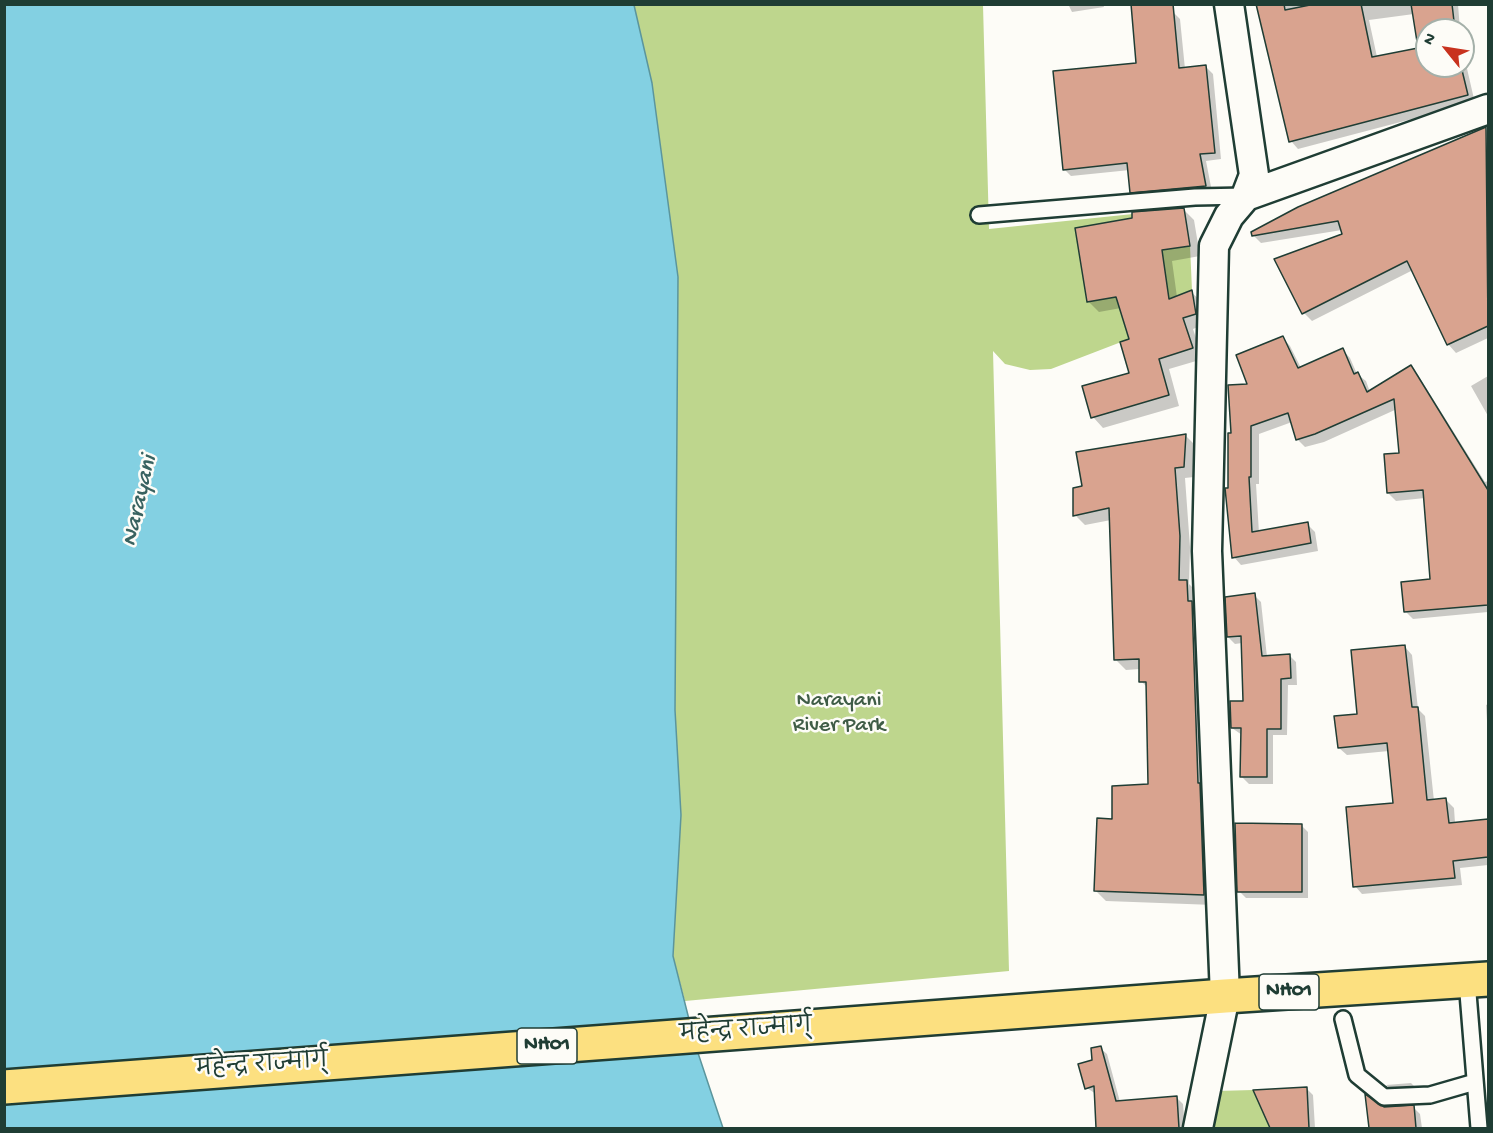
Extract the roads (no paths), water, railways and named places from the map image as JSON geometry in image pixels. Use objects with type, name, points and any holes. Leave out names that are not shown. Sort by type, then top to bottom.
[{"type":"highway","name":"महेन्द्र राज्मार्ग्","points":[[4,1086],[1225,996],[1478,980]]},
{"type":"street","points":[[1198,1128],[1225,996],[1208,551],[1208,445],[1214,246],[1229,216],[1246,196],[1254,176],[1229,4]]},
{"type":"street","points":[[1246,196],[1488,109]]},
{"type":"lane","points":[[979,215],[1196,197],[1246,196]]},
{"type":"lane","points":[[1478,980],[1475,1082],[1479,1128]]},
{"type":"lane","points":[[1343,1019],[1357,1075],[1384,1097],[1430,1095],[1475,1082]]},
{"type":"water","name":"Narayani","points":[[5,5],[634,5],[652,83],[678,277],[675,710],[681,815],[673,956],[696,1047],[723,1128],[5,1128]]},
{"type":"park label","name":"Narayani River Park","points":[[839,714]]}]
